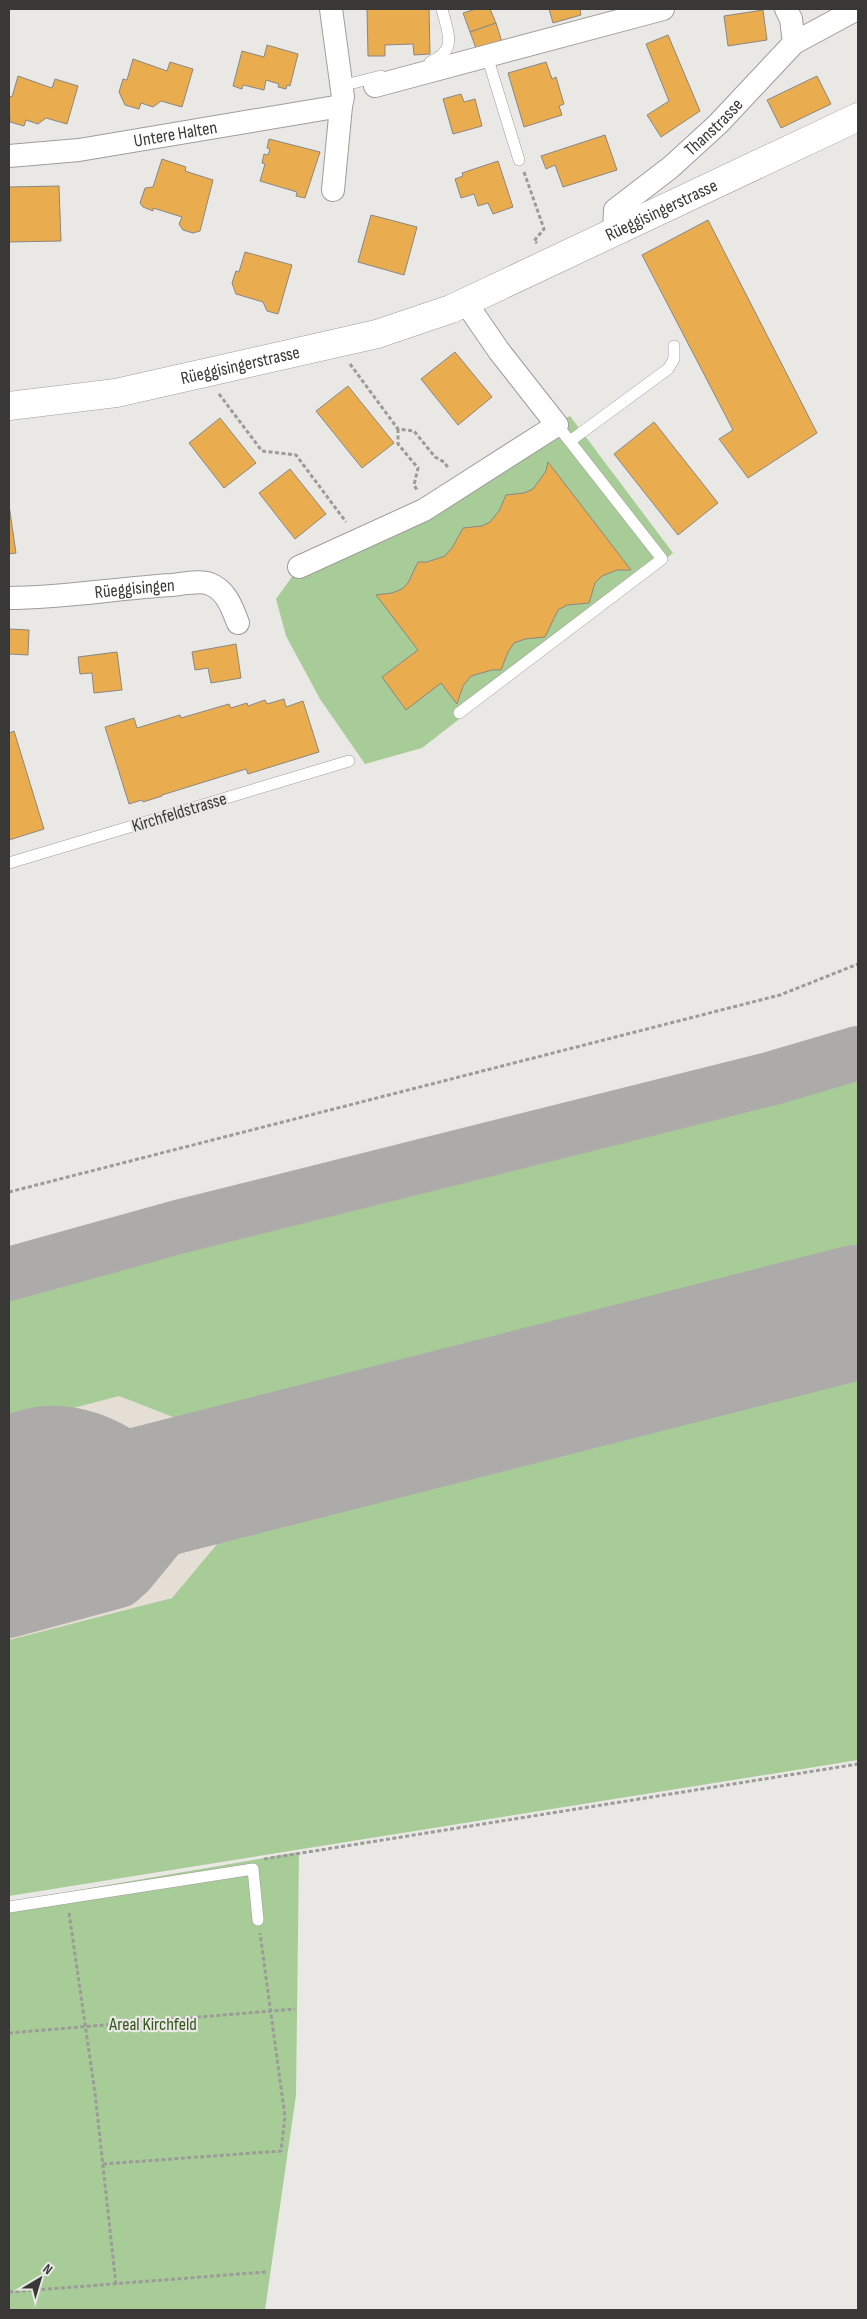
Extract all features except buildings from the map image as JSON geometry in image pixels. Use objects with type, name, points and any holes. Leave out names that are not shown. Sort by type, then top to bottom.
[{"type":"street","points":[[330,9],[341,96],[333,190]]},
{"type":"street","points":[[375,86],[663,9]]},
{"type":"street","points":[[786,9],[791,19],[794,43]]},
{"type":"street","name":"Thanstrasse","points":[[614,232],[615,210],[671,167],[711,130],[794,43],[857,9]]},
{"type":"street","name":"Untere Halten","points":[[9,156],[79,150],[341,96]]},
{"type":"street","name":"Rüeggisingerstrasse","points":[[9,406],[126,391],[377,334],[466,303],[858,117]]},
{"type":"street","points":[[299,567],[424,510],[563,433],[499,351],[466,303]]},
{"type":"street","name":"Rüeggisingen","points":[[9,598],[46,598],[141,587],[208,582],[218,588],[228,600],[238,623]]},
{"type":"lane","points":[[341,96],[403,70],[441,57],[448,50],[449,42],[442,9]]},
{"type":"lane","points":[[487,56],[519,160]]},
{"type":"lane","points":[[460,713],[662,559],[563,433],[668,369],[674,359],[674,346]]},
{"type":"lane","name":"Kirchfeldstrasse","points":[[9,863],[349,761]]},
{"type":"lane","points":[[9,1907],[253,1869],[258,1920]]},
{"type":"path","points":[[528,185],[544,229],[534,241],[534,243],[540,244]]},
{"type":"path","points":[[348,362],[398,429],[398,444],[418,468],[414,485],[419,493]]},
{"type":"path","points":[[219,394],[262,451],[296,455],[348,525]]},
{"type":"path","points":[[398,429],[414,431],[435,457],[444,462],[452,475]]},
{"type":"path","points":[[9,1192],[780,995],[858,964]]},
{"type":"path","points":[[260,1859],[858,1764]]},
{"type":"path","points":[[66,1898],[87,2027],[116,2285]]},
{"type":"path","points":[[103,2164],[281,2151],[285,2116],[258,1920]]},
{"type":"path","points":[[9,2033],[295,2010]]},
{"type":"path","points":[[9,2292],[266,2272]]},
{"type":"shaded area","points":[[858,1041],[858,1376],[223,1537],[172,1598],[9,1640],[9,1254],[29,1253]]},
{"type":"green space","points":[[570,416],[673,553],[422,748],[365,764],[320,699],[286,636],[276,599],[299,567]]},
{"type":"green space","points":[[858,1072],[858,1254],[191,1424],[119,1396],[9,1425],[9,1289]]},
{"type":"green space","points":[[858,1376],[858,1760],[9,1896],[9,1640],[172,1598],[223,1537]]},
{"type":"green space","name":"Areal Kirchfeld","points":[[299,1852],[296,2095],[265,2310],[9,2310],[9,1902]]},
{"type":"taxiway","points":[[9,1274],[178,1227],[773,1078],[858,1053]]},
{"type":"taxiway","points":[[9,1444],[37,1434],[67,1434],[81,1437],[109,1447],[150,1476],[164,1482],[182,1484]]},
{"type":"taxiway","points":[[9,1611],[119,1581],[129,1572],[205,1480],[217,1474]]},
{"type":"taxiway","points":[[9,1504],[26,1509],[82,1511]]},
{"type":"runway","points":[[9,1528],[858,1312]]}]
